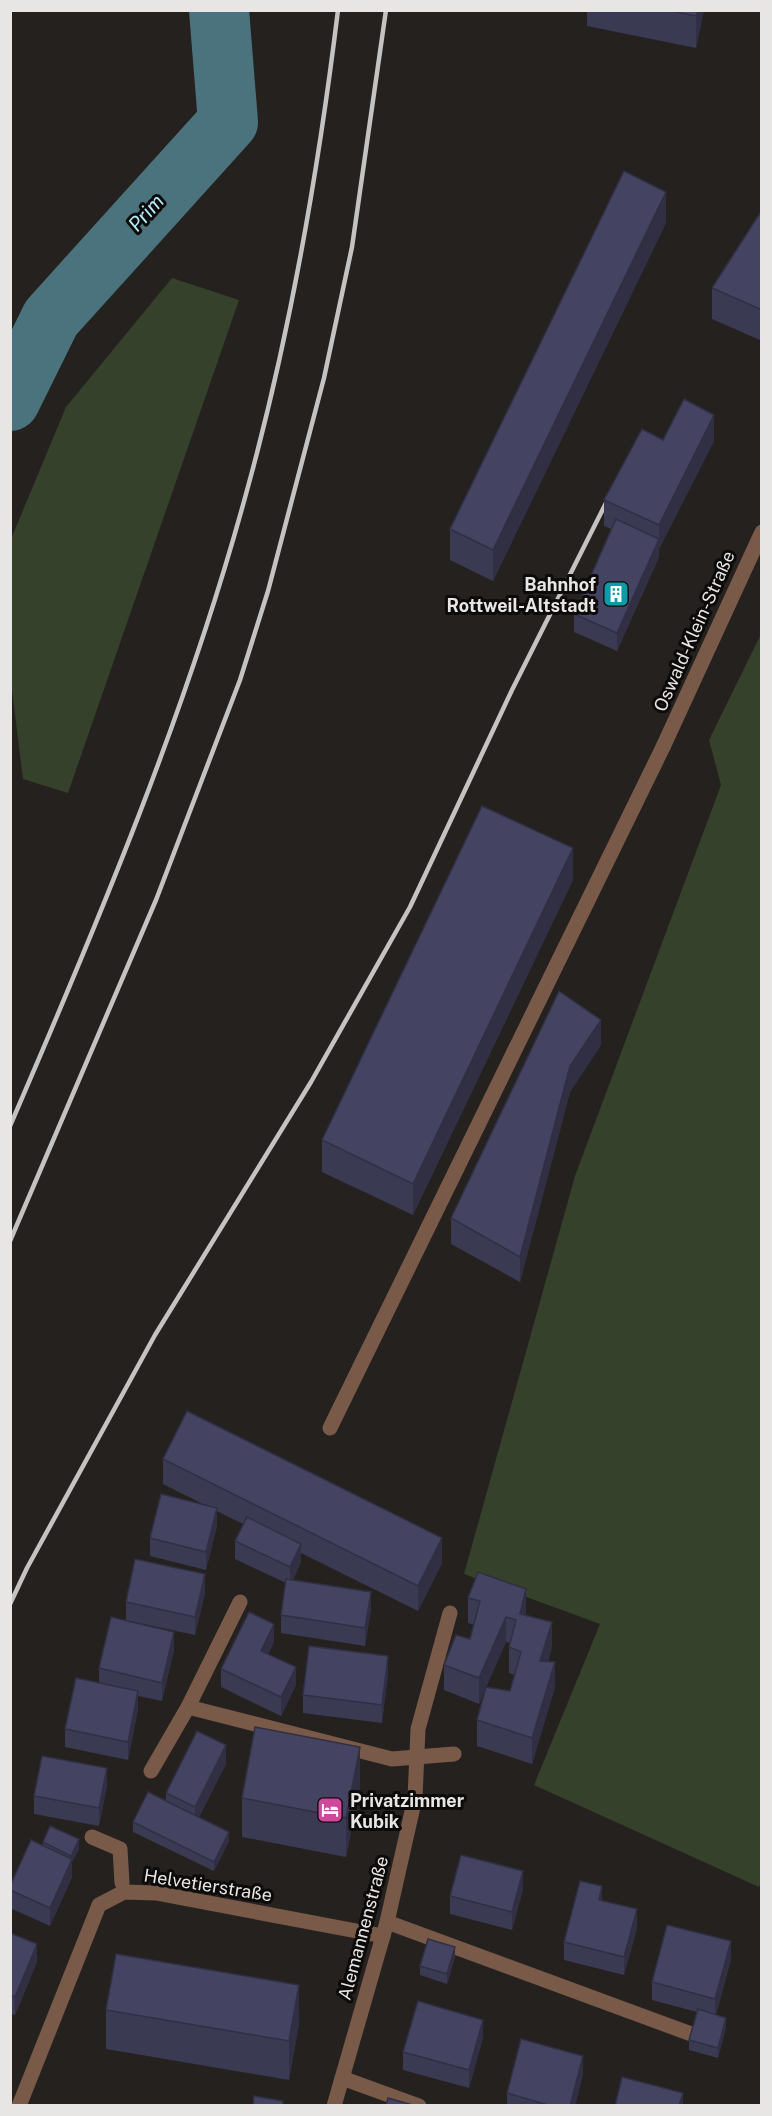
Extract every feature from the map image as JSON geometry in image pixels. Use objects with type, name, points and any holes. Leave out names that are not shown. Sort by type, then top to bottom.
[{"type":"street","name":"Oswald-Klein-Straße","points":[[330,1428],[663,747],[762,532]]},
{"type":"street","points":[[151,1770],[188,1707],[240,1602]]},
{"type":"street","name":"Alemannenstraße","points":[[334,2106],[385,1929],[416,1797],[418,1729],[450,1613]]},
{"type":"street","points":[[188,1707],[392,1759],[454,1754]]},
{"type":"street","points":[[92,1837],[120,1849],[122,1883]]},
{"type":"street","name":"Helvetierstraße","points":[[19,2106],[99,1905],[124,1892],[156,1893],[385,1929],[694,2035]]},
{"type":"street","points":[[342,2078],[419,2106]]},
{"type":"green space","points":[[172,278],[239,300],[68,793],[23,779],[10,674],[11,539],[66,407]]},
{"type":"green space","points":[[761,634],[762,1877],[759,1887],[534,1785],[600,1624],[464,1574],[575,1176],[721,785],[709,740]]},
{"type":"building","points":[[666,10],[698,10],[696,16]]},
{"type":"building","points":[[624,171],[666,192],[493,550],[450,529]]},
{"type":"building","points":[[762,210],[762,310],[712,288]]},
{"type":"building","points":[[684,399],[714,415],[659,525],[604,500],[642,429],[663,440]]},
{"type":"building","name":"Bahnhof Rottweil-Altstadt","points":[[616,519],[659,539],[617,633],[574,614]]},
{"type":"building","points":[[482,806],[573,848],[413,1184],[322,1140]]},
{"type":"building","points":[[559,991],[601,1020],[570,1066],[520,1257],[451,1218]]},
{"type":"building","points":[[187,1411],[442,1538],[418,1586],[163,1459]]},
{"type":"building","points":[[161,1494],[217,1508],[206,1552],[150,1538]]},
{"type":"building","points":[[247,1517],[301,1544],[290,1567],[235,1541]]},
{"type":"building","points":[[135,1559],[205,1574],[195,1617],[126,1602]]},
{"type":"building","points":[[478,1572],[526,1589],[520,1614],[552,1622],[540,1661],[555,1662],[532,1738],[477,1720],[486,1687],[510,1691],[521,1652],[509,1647],[516,1620],[506,1617],[479,1678],[444,1665],[456,1635],[470,1639],[480,1601],[468,1598]]},
{"type":"building","points":[[286,1579],[371,1592],[365,1628],[281,1615]]},
{"type":"building","points":[[249,1612],[274,1624],[261,1651],[296,1667],[281,1697],[221,1669]]},
{"type":"building","points":[[111,1617],[174,1632],[162,1683],[99,1668]]},
{"type":"building","points":[[309,1646],[388,1656],[382,1705],[303,1695]]},
{"type":"building","points":[[76,1678],[138,1691],[128,1742],[65,1729]]},
{"type":"building","points":[[255,1727],[360,1747],[346,1818],[242,1798]]},
{"type":"building","points":[[197,1731],[226,1745],[195,1807],[166,1793]]},
{"type":"building","points":[[42,1756],[107,1768],[99,1808],[34,1796]]},
{"type":"building","points":[[148,1792],[229,1832],[214,1862],[133,1822]]},
{"type":"building","points":[[50,1826],[79,1839],[71,1856],[43,1842]]},
{"type":"building","points":[[31,1840],[72,1859],[50,1908],[10,1890]]},
{"type":"building","points":[[461,1855],[523,1871],[512,1912],[450,1896]]},
{"type":"building","points":[[580,1881],[602,1886],[599,1900],[637,1909],[624,1957],[564,1942]]},
{"type":"building","points":[[667,1925],[731,1941],[715,1999],[652,1982]]},
{"type":"building","points":[[10,1933],[37,1944],[15,1997],[10,1995]]},
{"type":"building","points":[[428,1939],[455,1947],[447,1974],[420,1966]]},
{"type":"building","points":[[116,1954],[299,1985],[289,2041],[106,2010]]},
{"type":"building","points":[[418,2001],[483,2020],[469,2070],[403,2052]]},
{"type":"building","points":[[698,2009],[726,2018],[718,2048],[689,2040]]},
{"type":"building","points":[[521,2039],[583,2056],[570,2106],[551,2106],[507,2093]]},
{"type":"building","points":[[622,2077],[683,2093],[679,2106],[615,2106]]},
{"type":"building","points":[[254,2096],[283,2101],[283,2106],[253,2106]]},
{"type":"building","points":[[388,2098],[416,2106],[386,2106]]},
{"type":"waterway","name":"Prim","points":[[10,401],[51,318],[228,122],[219,10]]},
{"type":"railway","points":[[10,1126],[139,814],[169,735],[223,575],[262,434],[289,314],[312,193],[338,10]]},
{"type":"railway","points":[[10,1241],[156,900],[240,680],[268,591],[324,378],[352,247],[386,10]]},
{"type":"railway","points":[[10,1604],[27,1568],[155,1335],[311,1082],[410,907],[512,690],[612,491]]},
{"type":"place","name":"Bahnhof Rottweil-Altstadt","points":[[616,594]]},
{"type":"place","name":"Privatzimmer Kubik","points":[[330,1810]]}]
